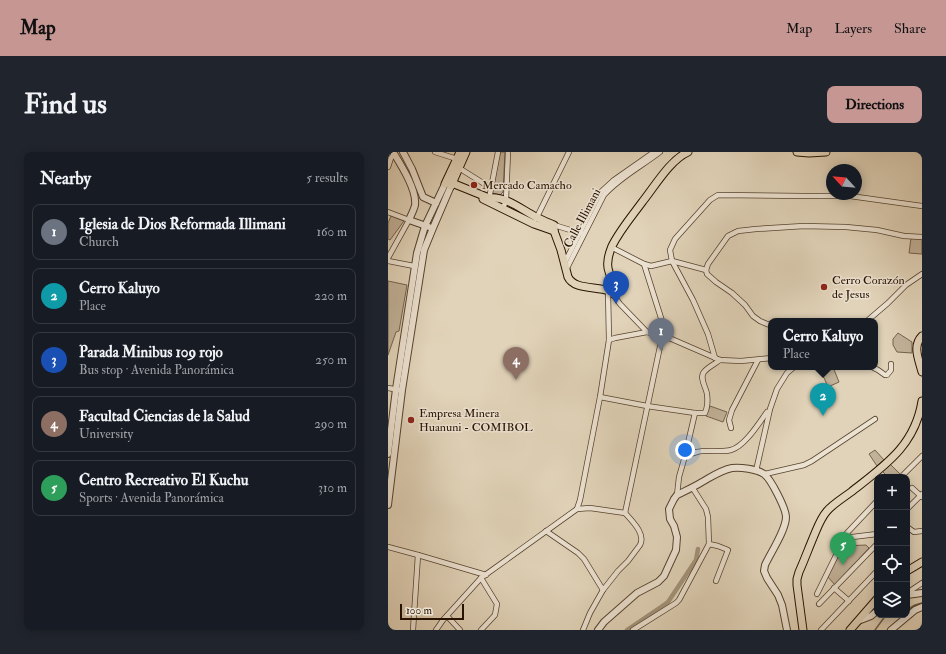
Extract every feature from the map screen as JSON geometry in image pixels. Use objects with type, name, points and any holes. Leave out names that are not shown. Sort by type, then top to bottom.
[{"type":"main road","points":[[449,183],[459,168],[466,152]]},
{"type":"main road","points":[[797,152],[826,152]]},
{"type":"main road","points":[[449,183],[488,199],[503,209],[554,228],[570,281],[572,283],[612,291],[608,268],[611,247],[619,233],[673,162],[685,153]]},
{"type":"main road","points":[[449,183],[458,155]]},
{"type":"main road","points":[[488,199],[495,197],[506,200],[536,221]]},
{"type":"main road","points":[[922,336],[917,342],[916,347],[922,372]]},
{"type":"main road","points":[[803,630],[797,585],[799,572],[818,524],[827,510],[875,473],[899,452],[908,440],[914,428],[922,401]]},
{"type":"main road","points":[[910,569],[922,562]]},
{"type":"main road","points":[[850,630],[874,602]]},
{"type":"street","points":[[403,152],[418,182],[423,197],[436,203]]},
{"type":"street","points":[[435,152],[458,155]]},
{"type":"street","points":[[488,199],[498,152]]},
{"type":"street","points":[[503,209],[506,200],[508,152]]},
{"type":"street","points":[[536,221],[569,152]]},
{"type":"street","name":"Calle Illimani","points":[[583,233],[601,192],[614,180],[654,152]]},
{"type":"street","name":"Calle Illimani","points":[[565,267],[604,195],[660,152]]},
{"type":"street","points":[[388,167],[394,153],[404,169],[414,195],[415,204],[409,220],[388,258]]},
{"type":"street","points":[[459,168],[491,188]]},
{"type":"street","points":[[388,505],[390,470],[414,266],[418,246],[425,226],[436,203],[449,183]]},
{"type":"street","points":[[388,454],[424,250],[449,183]]},
{"type":"street","points":[[715,358],[708,334],[698,311],[672,261],[670,250],[676,239],[710,200],[718,194],[850,196],[922,206]]},
{"type":"street","points":[[388,212],[433,228]]},
{"type":"street","points":[[768,324],[753,316],[745,305],[732,292],[707,274],[706,270],[708,264],[728,236],[738,231],[804,226],[846,227],[877,230],[904,236],[922,237]]},
{"type":"street","points":[[554,228],[583,233]]},
{"type":"street","points":[[611,247],[651,266],[672,261],[706,270]]},
{"type":"street","points":[[388,261],[414,266]]},
{"type":"street","points":[[625,513],[647,406],[664,337],[644,264]]},
{"type":"street","points":[[870,318],[906,285],[922,274]]},
{"type":"street","points":[[612,291],[620,304],[647,332]]},
{"type":"street","points":[[577,509],[600,397],[609,340],[612,291]]},
{"type":"street","points":[[609,340],[647,332],[664,337],[720,360],[741,361],[768,358]]},
{"type":"street","points":[[600,397],[647,406],[705,413],[708,406],[707,393],[702,378],[704,372],[720,360]]},
{"type":"street","points":[[731,428],[729,420],[732,410],[758,360]]},
{"type":"street","points":[[878,370],[887,375],[891,370],[892,364]]},
{"type":"street","points":[[756,471],[770,409],[777,389],[790,370]]},
{"type":"street","points":[[388,388],[399,390]]},
{"type":"street","points":[[685,456],[698,452],[731,450],[739,446],[770,409]]},
{"type":"street","points":[[677,495],[679,478],[694,412]]},
{"type":"street","points":[[598,630],[604,622],[637,593],[658,582],[664,576],[676,550],[677,538],[674,526],[670,519],[669,509],[677,495],[730,468],[738,467],[765,474],[804,465],[875,419]]},
{"type":"street","points":[[904,474],[922,456]]},
{"type":"street","points":[[765,474],[778,496],[786,516],[784,526],[765,565],[764,571],[782,604],[787,630]]},
{"type":"street","points":[[633,630],[679,600],[709,544],[708,517],[706,509],[692,487]]},
{"type":"street","points":[[910,506],[922,496],[912,488]]},
{"type":"street","points":[[817,594],[844,538],[850,529],[874,504]]},
{"type":"street","points":[[436,630],[481,578],[577,509],[590,508],[625,513],[638,530],[642,542],[603,590],[590,613],[583,630]]},
{"type":"street","points":[[910,529],[914,532],[922,531]]},
{"type":"street","points":[[546,531],[578,553],[584,559],[603,590]]},
{"type":"street","points":[[844,538],[874,534]]},
{"type":"street","points":[[709,544],[728,550],[716,581]]},
{"type":"street","points":[[819,604],[875,546]]},
{"type":"street","points":[[388,547],[486,575]]},
{"type":"street","points":[[413,630],[418,555]]},
{"type":"street","points":[[821,630],[874,573]]},
{"type":"street","points":[[481,578],[497,604],[495,615],[482,630]]},
{"type":"street","points":[[910,592],[922,583]]},
{"type":"street","points":[[834,588],[849,601]]},
{"type":"street","points":[[910,594],[922,593]]},
{"type":"street","points":[[891,630],[922,606]]},
{"type":"street","points":[[858,621],[874,614]]},
{"type":"street","points":[[447,616],[460,630]]},
{"type":"shaded area","points":[[500,152],[505,152],[503,192],[500,195],[492,193]]},
{"type":"shaded area","points":[[391,216],[404,221],[390,240],[388,239],[388,223]]},
{"type":"shaded area","points":[[911,238],[922,239],[922,254],[909,253]]},
{"type":"shaded area","points":[[388,281],[407,285],[399,331],[396,332],[388,355]]},
{"type":"shaded area","points":[[898,333],[912,342],[912,353],[897,352],[893,345],[893,339]]},
{"type":"shaded area","points":[[834,370],[839,382],[828,387],[821,371]]},
{"type":"shaded area","points":[[710,406],[727,412],[723,422],[706,416]]},
{"type":"shaded area","points":[[875,450],[884,460],[877,466],[869,454]]},
{"type":"shaded area","points":[[890,464],[900,474],[885,474],[882,471]]},
{"type":"shaded area","points":[[866,545],[869,548],[835,585],[827,576],[837,553],[844,546]]},
{"type":"waterway","points":[[627,630],[668,602],[696,560],[698,549]]},
{"type":"waterway","points":[[910,608],[922,603]]},
{"type":"waterway","points":[[875,630],[884,618]]},
{"type":"place","name":"Mercado Camacho","points":[[474,185]]},
{"type":"place","name":"Cerro Corazón de Jesus","points":[[824,287]]},
{"type":"place","name":"Parada Minibus 109 rojo","points":[[616,304]]},
{"type":"place","name":"Iglesia de Dios Reformada Illimani","points":[[661,351]]},
{"type":"place","name":"Facultad Ciencias de la Salud","points":[[516,380]]},
{"type":"place","name":"Cerro Kaluyo","points":[[823,416]]},
{"type":"place","name":"Empresa Minera Huanuni - COMIBOL","points":[[411,420]]},
{"type":"place","name":"Centro Recreativo El Kuchu","points":[[843,565]]}]
